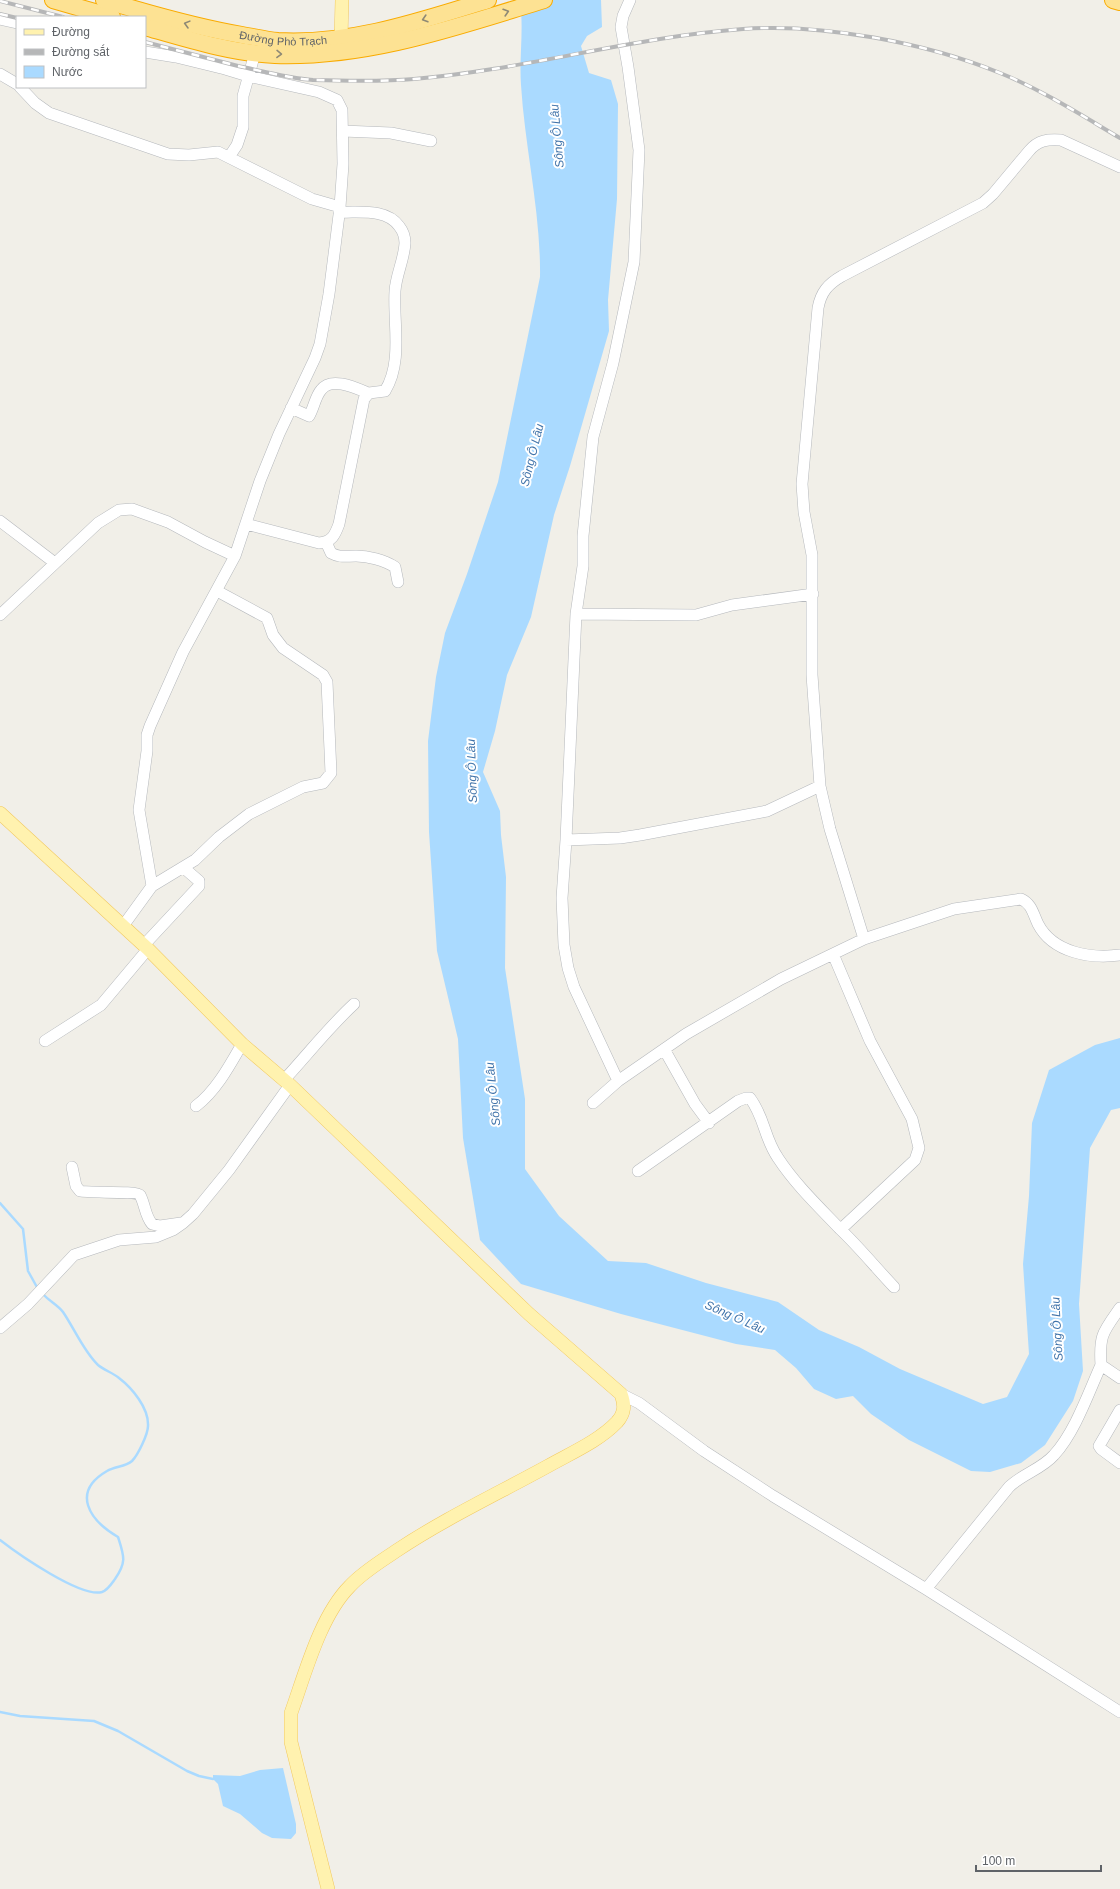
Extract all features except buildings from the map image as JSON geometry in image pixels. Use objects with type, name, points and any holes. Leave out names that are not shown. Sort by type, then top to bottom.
[{"type":"highway","name":"Đường Phò Trạch","points":[[104,0],[139,5],[209,37],[254,52],[321,55],[365,49],[408,40],[544,0]]},
{"type":"highway","name":"Đường Phò Trạch","points":[[146,27],[209,37],[277,41],[341,38],[401,26],[488,0]]},
{"type":"highway","points":[[1113,0],[1120,2]]},
{"type":"highway","points":[[61,1],[109,16]]},
{"type":"main road","points":[[341,38],[342,0]]},
{"type":"main road","points":[[0,813],[146,947],[242,1044],[287,1082],[529,1314],[621,1394],[625,1405],[623,1413],[617,1422],[599,1437],[496,1495],[430,1528],[368,1570],[350,1586],[335,1603],[323,1626],[293,1706],[290,1727],[295,1756],[328,1889]]},
{"type":"street","points":[[618,1081],[580,1003],[568,968],[562,923],[562,898],[576,614],[583,566],[584,536],[593,437],[613,363],[634,262],[639,150],[621,27],[622,16],[630,0]]},
{"type":"street","points":[[0,18],[16,23]]},
{"type":"street","points":[[146,52],[190,61],[333,96],[340,104],[342,110],[343,130],[340,210],[329,294],[320,344],[315,358],[279,434],[260,481],[235,556],[217,592],[183,652],[147,735],[147,751],[140,810],[152,886]]},
{"type":"street","points":[[229,157],[237,145],[244,127],[243,101],[254,52]]},
{"type":"street","points":[[0,74],[16,83]]},
{"type":"street","points":[[21,88],[35,103],[49,113],[168,154],[189,155],[218,152],[312,199],[340,210],[386,215],[398,225],[404,236],[403,256],[396,278],[396,343],[393,369],[386,391],[368,393],[350,386],[330,384],[321,390],[309,416],[292,408]]},
{"type":"street","points":[[343,130],[391,133],[431,140]]},
{"type":"street","points":[[864,939],[830,829],[820,786],[812,675],[812,555],[804,512],[802,484],[806,425],[818,308],[822,293],[826,287],[842,276],[983,203],[993,194],[1031,148],[1042,141],[1052,139],[1061,140],[1120,167]]},
{"type":"street","points":[[246,524],[319,543],[332,539],[339,524],[364,399],[368,393]]},
{"type":"street","points":[[0,615],[98,523],[112,513],[127,509],[132,509],[178,526],[205,542],[235,556]]},
{"type":"street","points":[[0,521],[55,563]]},
{"type":"street","points":[[326,542],[331,553],[339,557],[356,556],[390,564],[395,567],[398,582]]},
{"type":"street","points":[[123,926],[152,886],[184,868],[234,824],[249,814],[303,787],[323,783],[329,777],[331,769],[326,682],[324,675],[292,654],[277,642],[267,618],[217,592]]},
{"type":"street","points":[[576,614],[696,615],[732,604],[813,594]]},
{"type":"street","points":[[566,840],[620,838],[767,811],[820,786]]},
{"type":"street","points":[[45,1042],[101,1005],[146,947],[199,886],[199,881],[184,868]]},
{"type":"street","points":[[593,1103],[618,1081],[664,1049],[749,996],[864,939],[954,909],[1005,900],[1020,899],[1031,907],[1038,925],[1045,934],[1053,941],[1076,954],[1086,956],[1120,955]]},
{"type":"street","points":[[833,954],[870,1041],[912,1119],[919,1148],[915,1160],[841,1229]]},
{"type":"street","points":[[0,1328],[28,1304],[74,1255],[119,1240],[156,1237],[173,1230],[193,1214],[229,1170],[287,1082],[332,1024],[354,1004]]},
{"type":"street","points":[[196,1106],[202,1102],[221,1077],[242,1044]]},
{"type":"street","points":[[664,1049],[694,1104],[710,1122]]},
{"type":"street","points":[[638,1172],[738,1101],[750,1098],[758,1110],[769,1143],[778,1160],[812,1200],[841,1229],[894,1287]]},
{"type":"street","points":[[72,1167],[76,1186],[80,1191],[117,1194],[136,1192],[140,1195],[152,1224],[160,1226],[183,1222]]},
{"type":"street","points":[[926,1589],[1009,1487],[1016,1480],[1041,1466],[1054,1455],[1067,1437],[1101,1365],[1100,1343],[1105,1329],[1120,1308]]},
{"type":"street","points":[[1101,1365],[1120,1378]]},
{"type":"street","points":[[621,1394],[639,1403],[704,1451],[774,1496],[926,1589],[1120,1712]]},
{"type":"street","points":[[1120,1410],[1099,1446],[1100,1449],[1120,1463]]},
{"type":"water","name":"Sông Ô Lâu","points":[[520,0],[601,0],[602,27],[587,36],[581,46],[589,73],[611,80],[618,104],[617,199],[608,300],[609,331],[570,466],[554,515],[531,617],[507,675],[495,731],[483,772],[500,811],[506,877],[505,968],[525,1099],[525,1169],[559,1216],[608,1261],[646,1263],[706,1283],[778,1302],[819,1330],[859,1347],[900,1369],[983,1404],[1007,1397],[1029,1354],[1023,1264],[1029,1196],[1032,1123],[1049,1070],[1095,1045],[1120,1038],[1120,1108],[1111,1110],[1090,1148],[1079,1304],[1083,1371],[1073,1401],[1045,1445],[1021,1463],[990,1472],[971,1471],[909,1440],[871,1414],[853,1396],[836,1399],[814,1389],[796,1368],[775,1350],[736,1344],[621,1314],[521,1284],[480,1240],[463,1138],[458,1039],[437,951],[429,832],[428,741],[436,677],[445,633],[467,574],[498,482],[540,277],[538,229],[521,85],[522,22]]},
{"type":"water","points":[[283,1768],[296,1824],[296,1833],[291,1839],[272,1838],[262,1833],[240,1814],[223,1806],[218,1784],[213,1779],[213,1775],[240,1776],[260,1770]]},
{"type":"waterway","points":[[0,1203],[23,1229],[28,1271],[38,1289]]},
{"type":"waterway","points":[[0,1540],[50,1574],[65,1582],[92,1592],[102,1592],[106,1590],[119,1573],[123,1563],[123,1554],[118,1537],[108,1530],[92,1514],[88,1506],[87,1497],[89,1488],[96,1479],[110,1469],[132,1461],[137,1454],[148,1430],[148,1419],[146,1412],[139,1399],[119,1378],[100,1367],[93,1360],[63,1312],[43,1294]]},
{"type":"waterway","points":[[0,1712],[20,1716],[94,1721],[118,1731],[187,1771],[199,1776],[213,1779]]},
{"type":"railway","points":[[0,1],[59,16]]},
{"type":"railway","points":[[0,14],[16,18]]},
{"type":"railway","points":[[146,42],[238,66],[294,78],[313,80],[376,81],[455,75],[496,69],[619,46],[702,33],[774,28],[840,32],[907,44],[971,62],[1016,80],[1046,95],[1120,138]]}]
